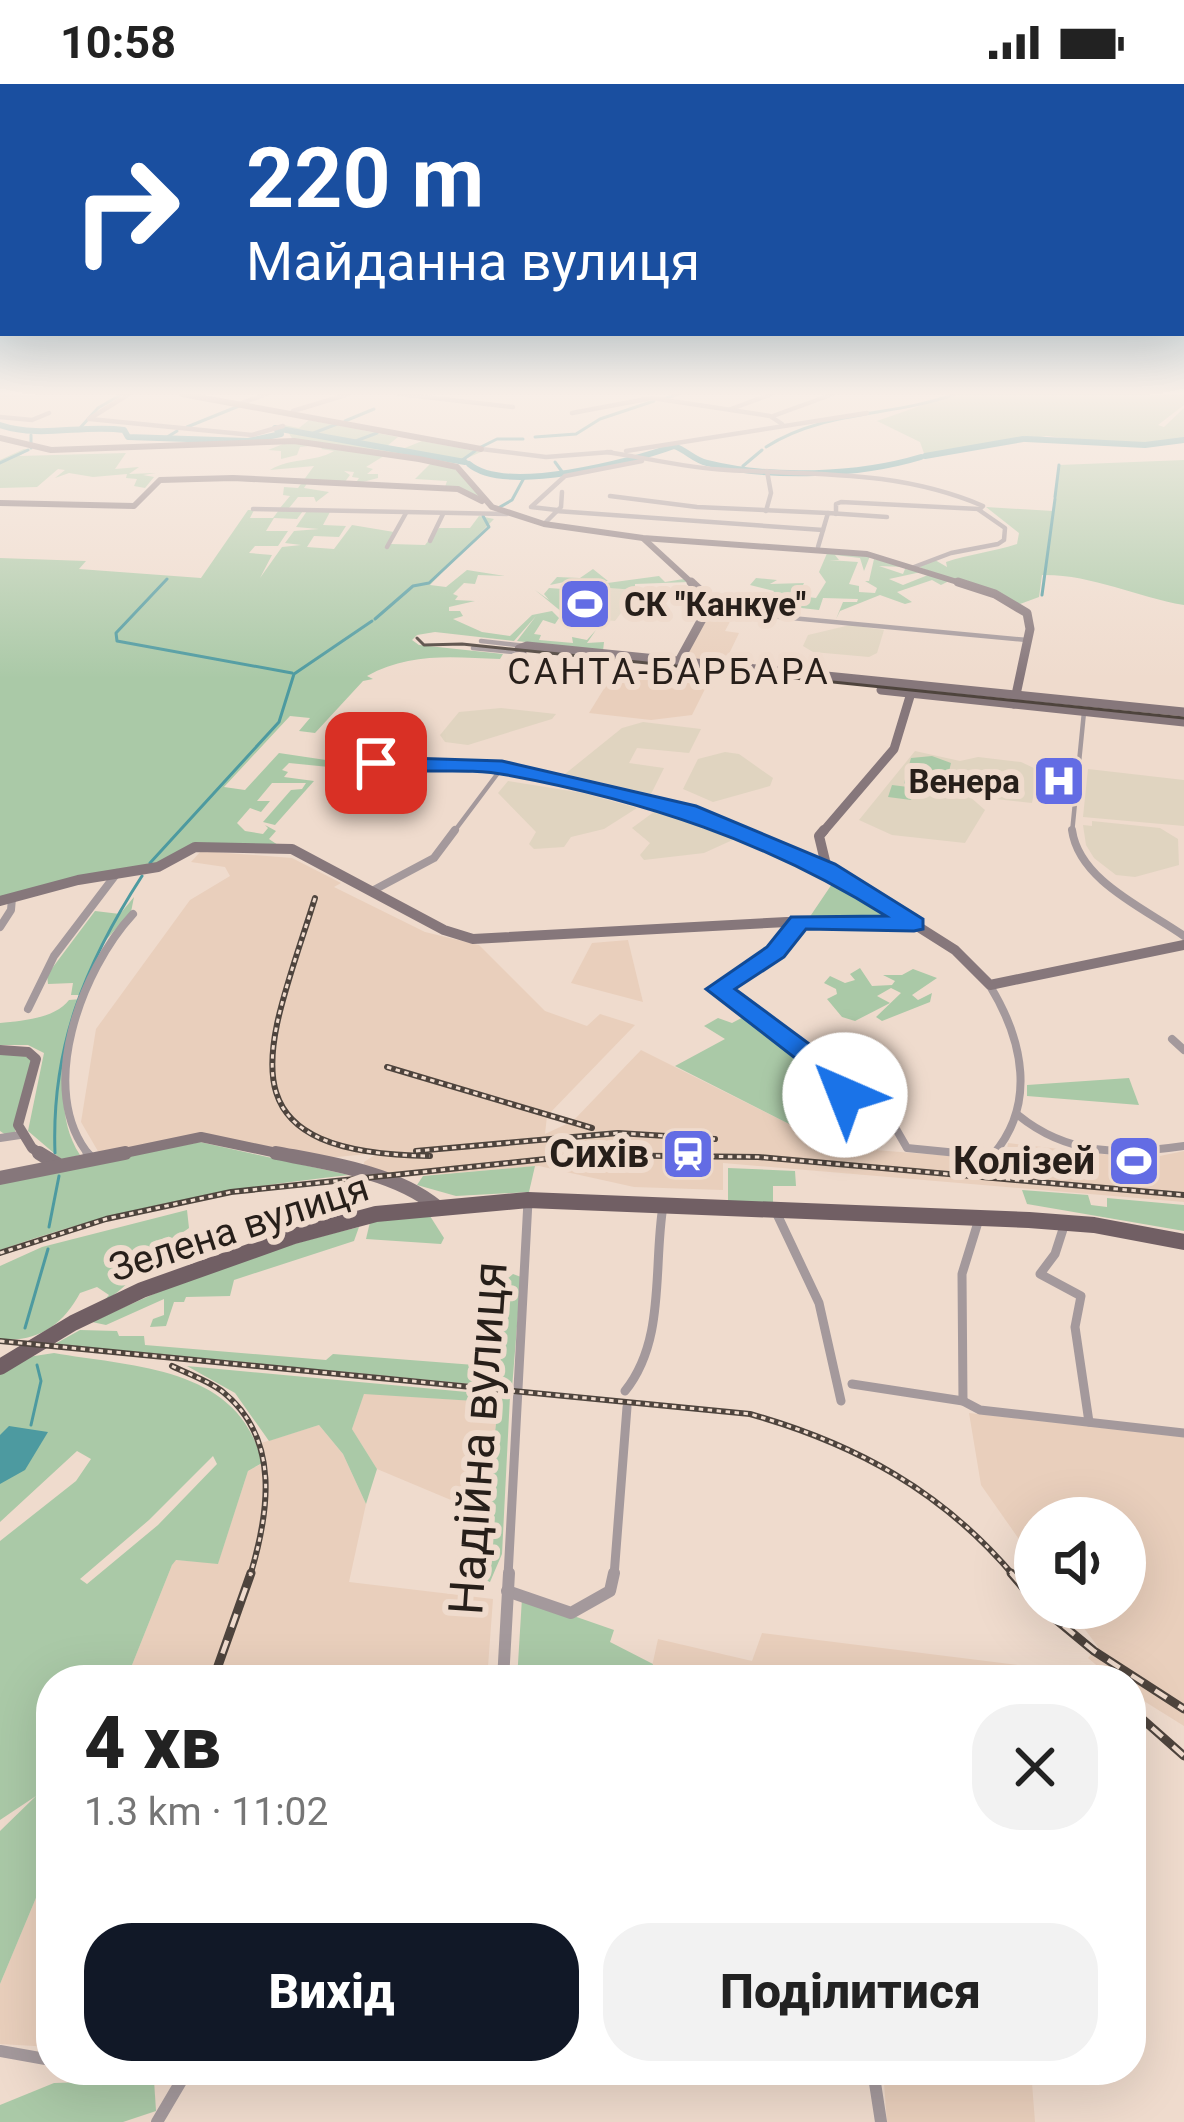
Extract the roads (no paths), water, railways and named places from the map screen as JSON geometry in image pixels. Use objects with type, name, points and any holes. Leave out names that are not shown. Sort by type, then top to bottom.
[{"type":"main road","points":[[0,503],[134,506],[150,489]]},
{"type":"main road","points":[[458,489],[507,514],[544,524],[643,538],[818,546],[914,567],[1011,601],[1027,613],[1028,640],[1015,700]]},
{"type":"main road","points":[[481,489],[491,505]]},
{"type":"main road","points":[[643,538],[705,593],[707,610],[676,665]]},
{"type":"main road","points":[[524,650],[1184,722]]},
{"type":"main road","points":[[676,665],[911,693],[1184,712]]},
{"type":"main road","points":[[911,693],[894,749],[819,836],[827,869],[955,950],[989,985],[1184,945]]},
{"type":"main road","points":[[6,900],[158,867],[195,847],[286,849],[300,852],[445,930],[483,940],[799,922],[914,924]]},
{"type":"main road","points":[[0,1050],[28,1052],[36,1059],[21,1107],[20,1135],[58,1164]]},
{"type":"main road","points":[[0,1178],[201,1137],[340,1165],[362,1177],[422,1192],[436,1206]]},
{"type":"main road","name":"Зелена вулиця","points":[[0,1367],[124,1297],[245,1252],[343,1221],[436,1206],[528,1200],[1066,1222],[1184,1242]]},
{"type":"street","points":[[551,489],[531,507],[823,530]]},
{"type":"street","points":[[766,511],[770,489]]},
{"type":"street","points":[[914,567],[1004,540],[1005,528],[947,489]]},
{"type":"street","points":[[544,524],[562,492]]},
{"type":"street","points":[[610,496],[886,517]]},
{"type":"street","points":[[818,546],[836,503],[980,508]]},
{"type":"street","points":[[253,509],[507,514]]},
{"type":"street","points":[[348,526],[357,512]]},
{"type":"street","points":[[387,547],[406,513]]},
{"type":"street","points":[[430,541],[443,514]]},
{"type":"street","points":[[707,610],[1028,640]]},
{"type":"street","points":[[481,641],[524,650]]},
{"type":"street","points":[[473,648],[524,650]]},
{"type":"street","points":[[1084,712],[1072,833],[1076,853],[1095,873],[1184,936]]},
{"type":"street","points":[[362,760],[502,767],[688,811],[827,869]]},
{"type":"street","points":[[372,891],[434,858],[502,767]]},
{"type":"street","points":[[28,1010],[54,956],[117,873]]},
{"type":"street","points":[[0,927],[11,910],[6,900]]},
{"type":"street","points":[[91,1157],[79,1149],[67,1127],[65,1088],[75,1030],[108,941],[133,914]]},
{"type":"street","points":[[799,922],[775,952],[719,989],[818,1063],[846,1096],[885,1113],[908,1148],[988,1157],[1005,1140],[1018,1115],[1017,1039],[989,985]]},
{"type":"street","points":[[1172,1039],[1184,1051]]},
{"type":"street","points":[[1018,1115],[1058,1146],[1120,1151],[1184,1146]]},
{"type":"street","points":[[0,1138],[20,1135]]},
{"type":"street","name":"Надійна вулиця","points":[[501,1665],[528,1200]]},
{"type":"street","points":[[625,1390],[633,1382],[653,1324],[656,1241],[663,1204]]},
{"type":"street","points":[[775,1209],[820,1307],[841,1401]]},
{"type":"street","points":[[963,1400],[962,1274],[979,1218]]},
{"type":"street","points":[[1066,1222],[1055,1254],[1040,1274],[1081,1296],[1076,1328],[1089,1422]]},
{"type":"street","points":[[852,1384],[963,1400],[980,1410],[1184,1433]]},
{"type":"street","points":[[506,1591],[571,1612],[610,1591],[617,1562],[627,1407]]},
{"type":"street","points":[[0,2051],[36,2056]]},
{"type":"street","points":[[157,2122],[178,2085]]},
{"type":"street","points":[[875,2085],[880,2122]]},
{"type":"water","points":[[9,1426],[48,1432],[25,1470],[0,1484],[0,1435]]},
{"type":"waterway","points":[[500,507],[518,489]]},
{"type":"waterway","points":[[1055,497],[1056,489]]},
{"type":"waterway","points":[[1042,595],[1055,499]]},
{"type":"waterway","points":[[375,619],[413,586],[429,583],[489,527],[483,516]]},
{"type":"waterway","points":[[167,579],[116,633],[117,641],[292,673]]},
{"type":"waterway","points":[[150,863],[279,722],[294,674],[372,621]]},
{"type":"waterway","points":[[55,1153],[59,1077],[76,1008],[88,974],[142,876]]},
{"type":"waterway","points":[[49,1227],[59,1176]]},
{"type":"waterway","points":[[25,1328],[48,1249]]},
{"type":"waterway","points":[[31,1425],[41,1381],[37,1365]]},
{"type":"tram line","points":[[417,638],[424,645],[462,644],[1184,718]]},
{"type":"railway","points":[[315,898],[274,1043],[274,1081],[286,1112],[314,1135],[361,1150],[430,1156]]},
{"type":"railway","points":[[387,1067],[592,1128]]},
{"type":"railway","points":[[416,1151],[618,1133],[715,1139]]},
{"type":"railway","points":[[0,1253],[106,1219],[231,1192],[584,1155],[758,1157],[1184,1195]]},
{"type":"railway","points":[[0,1341],[750,1414],[826,1440],[895,1474],[957,1519],[1014,1576]]},
{"type":"railway","points":[[172,1366],[223,1392],[254,1432],[262,1454],[265,1502],[250,1575]]},
{"type":"railway","points":[[1011,1573],[1014,1576]]},
{"type":"railway","points":[[218,1665],[250,1575]]},
{"type":"railway","points":[[1067,1629],[1116,1665]]},
{"type":"railway","points":[[1146,1685],[1184,1709]]},
{"type":"railway","points":[[1146,1722],[1184,1756]]},
{"type":"place","name":"СК \"Канкуе\"","points":[[585,604]]},
{"type":"place","name":"Венера","points":[[1059,781]]},
{"type":"place","name":"Сихів","points":[[688,1154]]},
{"type":"place","name":"Колізей","points":[[1134,1161]]},
{"type":"district","name":"САНТА-БАРБАРА","points":[[669,672]]}]
